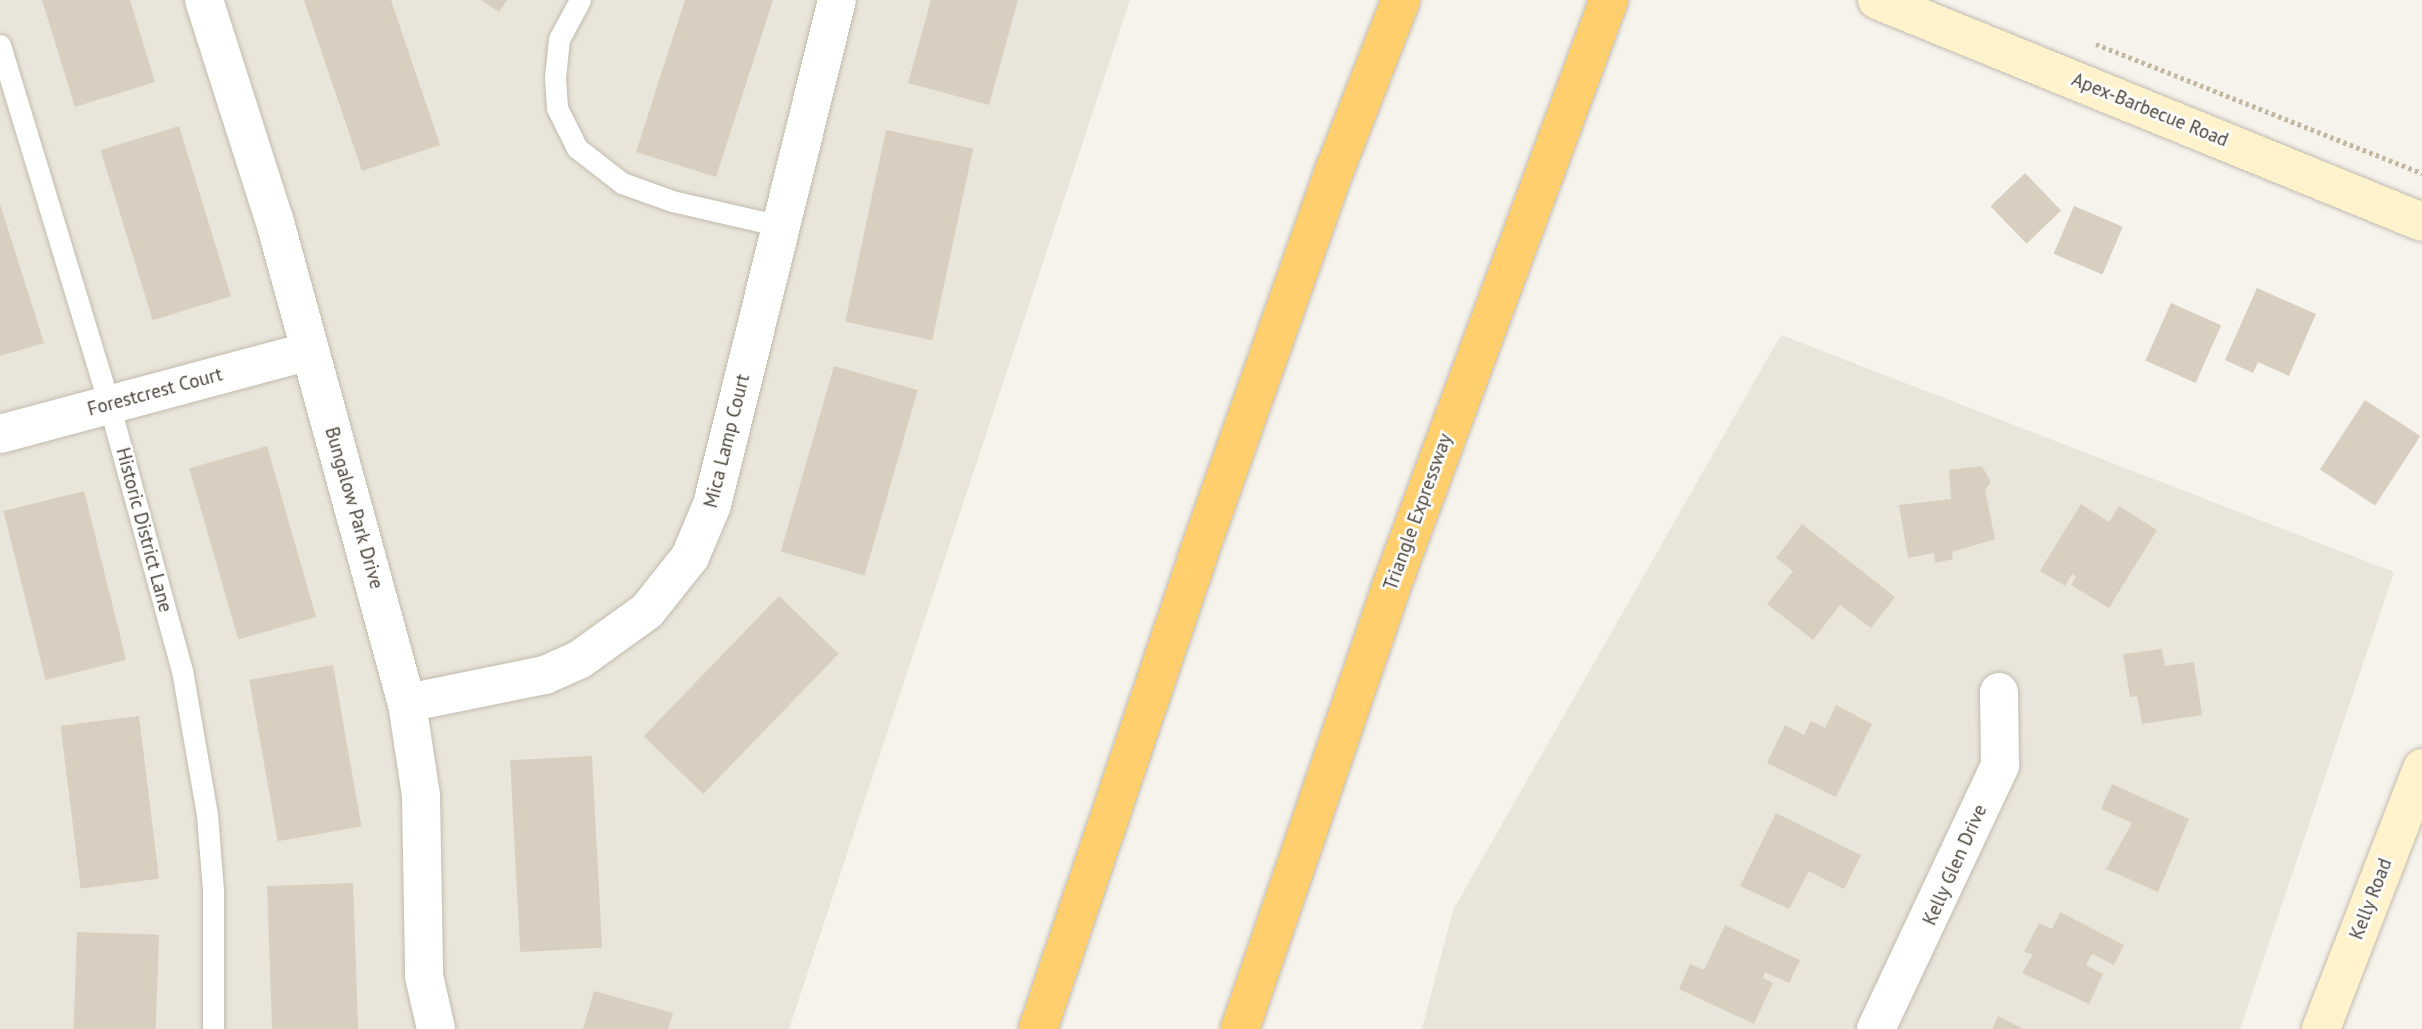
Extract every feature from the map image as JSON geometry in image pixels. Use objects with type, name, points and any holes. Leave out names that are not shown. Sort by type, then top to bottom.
[{"type":"highway","points":[[1038,1029],[1201,545],[1335,169],[1401,0]]},
{"type":"highway","name":"Triangle Expressway","points":[[1240,1029],[1390,590],[1609,0]]},
{"type":"street","name":"Bungalow Park Drive","points":[[204,0],[238,94],[407,703],[422,809],[424,976],[436,1029]]},
{"type":"street","name":"Mica Lamp Court","points":[[407,703],[545,675],[579,660],[647,611],[671,584],[696,545],[712,505],[837,0]]},
{"type":"street","name":"Apex-Barbecue Road","points":[[1877,0],[2422,222]]},
{"type":"street","name":"Forestcrest Court","points":[[0,434],[310,351]]},
{"type":"street","name":"Kelly Glen Drive","points":[[1876,1029],[2000,765],[1999,692]]},
{"type":"street","name":"Kelly Road","points":[[2321,1029],[2422,768]]},
{"type":"lane","points":[[580,0],[559,39],[555,78],[557,108],[577,148],[622,183],[672,201],[780,226]]},
{"type":"lane","name":"Historic District Lane","points":[[0,45],[109,404],[182,670],[207,815],[213,889],[213,1029]]},
{"type":"path","points":[[2092,43],[2422,173]]},
{"type":"shaded area","points":[[0,0],[1130,0],[789,1029],[0,1029]]},
{"type":"shaded area","points":[[1781,335],[2394,572],[2240,1029],[1422,1029],[1453,910]]},
{"type":"building","points":[[42,0],[130,0],[155,82],[75,107]]},
{"type":"building","points":[[304,0],[391,0],[440,145],[362,171]]},
{"type":"building","points":[[481,0],[507,0],[499,12]]},
{"type":"building","points":[[685,0],[773,0],[716,177],[636,152]]},
{"type":"building","points":[[931,0],[1018,0],[989,105],[908,83]]},
{"type":"building","points":[[179,126],[231,296],[153,320],[101,150]]},
{"type":"building","points":[[886,130],[973,149],[932,340],[845,322]]},
{"type":"building","points":[[2025,173],[2061,210],[2027,244],[1990,206]]},
{"type":"building","points":[[0,204],[44,343],[0,356]]},
{"type":"building","points":[[2074,206],[2123,227],[2102,275],[2054,254]]},
{"type":"building","points":[[2257,288],[2316,314],[2289,376],[2258,362],[2253,373],[2225,360]]},
{"type":"building","points":[[2171,303],[2221,325],[2196,383],[2145,361]]},
{"type":"building","points":[[834,366],[918,390],[864,576],[781,552]]},
{"type":"building","points":[[2365,400],[2420,436],[2375,506],[2320,470]]},
{"type":"building","points":[[267,446],[316,617],[238,639],[189,468]]},
{"type":"building","points":[[1982,466],[1991,482],[1985,490],[1995,539],[1952,552],[1953,559],[1935,563],[1934,553],[1908,558],[1899,505],[1951,499],[1949,470]]},
{"type":"building","points":[[84,491],[126,660],[46,680],[3,511]]},
{"type":"building","points":[[2081,504],[2109,522],[2119,506],[2157,530],[2109,608],[2071,585],[2076,577],[2072,574],[2065,586],[2040,571]]},
{"type":"building","points":[[1802,524],[1895,597],[1871,628],[1840,605],[1813,640],[1767,604],[1793,571],[1776,558]]},
{"type":"building","points":[[779,596],[839,654],[703,794],[644,736]]},
{"type":"building","points":[[2162,649],[2165,666],[2194,662],[2202,715],[2142,724],[2137,696],[2130,697],[2123,654]]},
{"type":"building","points":[[333,665],[361,827],[278,841],[249,680]]},
{"type":"building","points":[[1836,705],[1872,724],[1836,797],[1767,763],[1785,725],[1804,735],[1811,721],[1825,728]]},
{"type":"building","points":[[139,716],[159,879],[81,888],[61,726]]},
{"type":"building","points":[[592,756],[602,948],[520,952],[510,760]]},
{"type":"building","points":[[2112,784],[2189,819],[2158,892],[2106,869],[2132,823],[2101,809]]},
{"type":"building","points":[[1776,813],[1861,855],[1844,889],[1809,871],[1789,909],[1740,886]]},
{"type":"building","points":[[353,883],[358,1029],[272,1029],[267,886]]},
{"type":"building","points":[[2060,912],[2124,945],[2114,965],[2092,954],[2086,965],[2103,974],[2089,1004],[2022,973],[2033,954],[2024,952],[2039,923],[2052,929]]},
{"type":"building","points":[[1725,925],[1800,960],[1789,983],[1765,972],[1763,978],[1773,983],[1754,1024],[1679,989],[1690,964],[1704,970]]},
{"type":"building","points":[[77,932],[159,935],[156,1029],[74,1029]]},
{"type":"building","points":[[594,991],[673,1013],[668,1029],[583,1029]]},
{"type":"building","points":[[1998,1016],[2023,1029],[1992,1029]]}]
